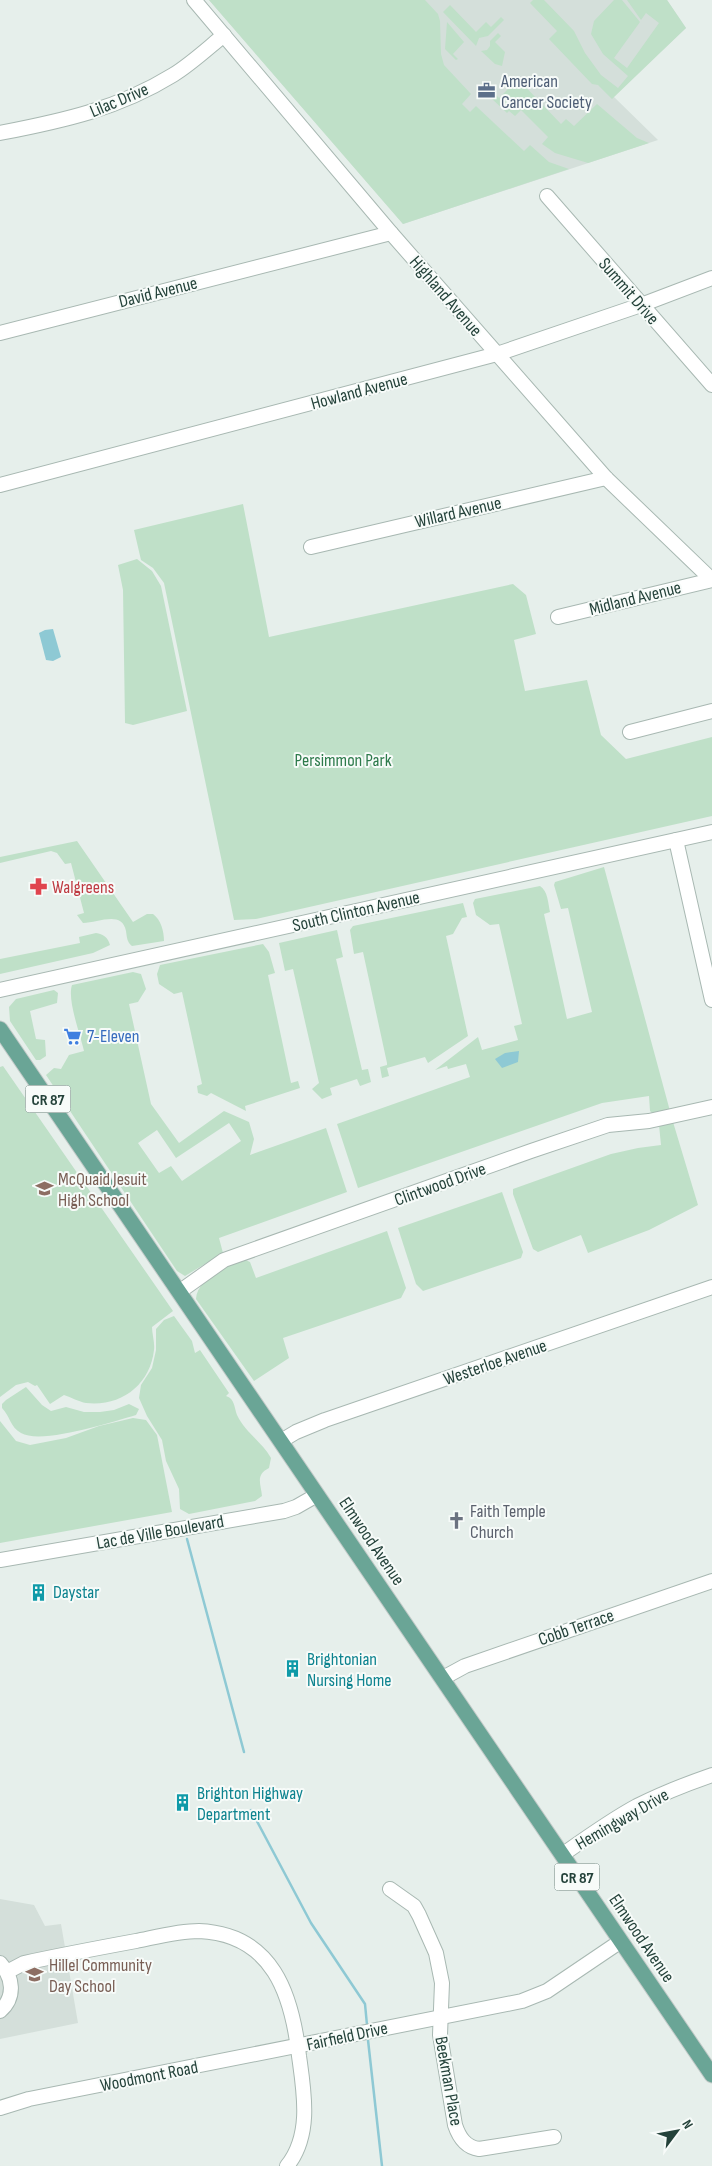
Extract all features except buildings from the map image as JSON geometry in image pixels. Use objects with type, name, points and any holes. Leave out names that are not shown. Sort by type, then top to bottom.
[{"type":"main road","name":"Elmwood Avenue","points":[[0,1029],[621,1942],[708,2059],[712,2075]]},
{"type":"street","name":"Highland Avenue","points":[[194,0],[391,233],[606,478],[712,580]]},
{"type":"street","name":"Lilac Drive","points":[[0,133],[94,113],[134,97],[174,74],[224,35]]},
{"type":"street","name":"Summit Drive","points":[[547,196],[712,385]]},
{"type":"street","name":"David Avenue","points":[[0,333],[391,233]]},
{"type":"street","name":"Howland Avenue","points":[[0,485],[497,354],[641,305],[712,278]]},
{"type":"street","name":"Willard Avenue","points":[[310,547],[606,478]]},
{"type":"street","name":"Midland Avenue","points":[[558,617],[712,580]]},
{"type":"street","points":[[630,732],[712,711]]},
{"type":"street","name":"South Clinton Avenue","points":[[0,990],[712,832]]},
{"type":"street","points":[[676,840],[712,1000]]},
{"type":"street","name":"Clintwood Drive","points":[[179,1292],[224,1260],[235,1255],[531,1151],[608,1126],[649,1121],[712,1107]]},
{"type":"street","name":"Westerloe Avenue","points":[[281,1441],[296,1432],[325,1420],[712,1287]]},
{"type":"street","name":"Lac de Ville Boulevard","points":[[0,1560],[284,1511],[296,1508],[317,1495]]},
{"type":"street","name":"Cobb Terrace","points":[[443,1678],[465,1666],[712,1581]]},
{"type":"street","name":"Hemingway Drive","points":[[562,1855],[597,1830],[636,1807],[674,1789],[712,1775]]},
{"type":"street","name":"Beekman Place","points":[[390,1889],[414,1906],[420,1915],[436,1953],[442,1983],[441,2044],[455,2125],[461,2139],[470,2147],[479,2149],[554,2137]]},
{"type":"street","name":"Fairfield Drive","points":[[0,2011],[9,1999],[11,1990],[4,1967],[58,1955],[188,1932],[226,1935],[259,1954],[277,1975],[288,1998],[298,2046],[441,2016],[507,2005],[534,1997],[621,1942]]},
{"type":"street","points":[[287,2166],[300,2142],[304,2118],[304,2092],[298,2046]]},
{"type":"street","name":"Woodmont Road","points":[[0,2108],[29,2099],[298,2046]]},
{"type":"shaded area","points":[[209,0],[667,0],[686,28],[613,96],[658,140],[403,224]]},
{"type":"shaded area","name":"Hillel Community Day School","points":[[0,1899],[34,1905],[45,1926],[61,1924],[78,2023],[0,2039]]},
{"type":"green space","points":[[209,0],[425,0],[438,14],[441,54],[444,65],[471,94],[462,104],[470,112],[476,106],[524,151],[530,145],[549,162],[569,169],[403,224]]},
{"type":"green space","points":[[533,0],[544,0],[574,31],[585,53],[601,75],[618,88],[628,76],[603,54],[591,34],[594,21],[614,0],[622,0],[640,22],[614,58],[627,68],[659,23],[646,13],[641,20],[627,0],[667,0],[686,28],[612,99],[598,85],[592,84],[549,39],[557,31],[530,3]]},
{"type":"green space","points":[[450,5],[476,32],[486,22],[491,27],[501,17],[504,20],[488,36],[479,38],[476,46],[443,12]]},
{"type":"green space","points":[[447,22],[464,42],[453,54],[458,59],[456,60],[445,49]]},
{"type":"green space","points":[[498,33],[501,36],[495,42],[505,52],[502,66],[495,64],[481,51],[487,50],[490,46],[490,41]]},
{"type":"green space","points":[[518,79],[561,124],[566,119],[574,126],[597,104],[637,138],[649,143],[588,163],[555,153],[542,144],[548,137],[521,110],[515,116],[509,111],[507,113],[491,98],[495,94],[499,98]]},
{"type":"green space","name":"Persimmon Park","points":[[243,504],[269,637],[513,584],[526,595],[536,634],[514,640],[525,691],[587,680],[601,735],[626,759],[712,737],[712,816],[256,919],[234,920],[164,583],[153,568],[141,560],[134,530]]},
{"type":"green space","points":[[137,559],[152,571],[161,586],[187,711],[133,725],[125,723],[123,590],[118,565]]},
{"type":"green space","points":[[77,841],[133,922],[147,914],[153,914],[162,926],[164,941],[132,946],[128,941],[124,925],[120,921],[109,919],[83,923],[77,915],[84,913],[71,863],[65,864],[57,853],[51,851],[0,863],[0,857]]},
{"type":"green space","points":[[604,867],[670,1111],[654,1115],[650,1111],[649,1096],[602,1103],[358,1188],[337,1124],[470,1077],[466,1064],[448,1069],[447,1066],[435,1070],[478,1037],[482,1050],[518,1040],[514,1026],[522,1024],[499,924],[490,925],[476,915],[473,903],[475,899],[540,886],[543,888],[550,912],[544,914],[567,1019],[592,1012],[568,908],[561,909],[554,885],[555,882]]},
{"type":"green space","points":[[463,903],[467,917],[462,918],[453,934],[446,936],[468,1036],[428,1063],[425,1057],[387,1068],[389,1076],[382,1078],[380,1067],[387,1065],[387,1063],[363,952],[354,954],[350,930],[353,926]]},
{"type":"green space","points":[[337,930],[343,957],[336,959],[362,1070],[368,1069],[371,1082],[360,1086],[357,1079],[330,1088],[332,1095],[322,1099],[312,1089],[319,1083],[293,969],[285,971],[279,943]]},
{"type":"green space","points":[[96,933],[105,936],[110,945],[93,953],[0,974],[0,959],[80,943],[79,937]]},
{"type":"green space","points":[[263,944],[269,952],[275,973],[268,975],[291,1083],[298,1081],[300,1088],[245,1106],[246,1111],[211,1093],[207,1096],[198,1093],[197,1086],[202,1084],[182,992],[174,994],[159,984],[157,974],[160,965]]},
{"type":"green space","points":[[133,972],[141,974],[146,989],[138,1002],[129,1004],[151,1104],[179,1143],[224,1111],[249,1122],[254,1139],[250,1155],[326,1128],[347,1192],[219,1238],[223,1253],[185,1276],[177,1271],[46,1075],[54,1068],[61,1069],[69,1055],[84,1051],[71,999],[72,985]],"holes":[[[229,1123],[241,1141],[182,1181],[171,1166],[159,1173],[138,1143],[157,1130],[176,1158]]]},
{"type":"green space","points":[[54,990],[58,993],[57,1003],[30,1011],[36,1039],[45,1040],[46,1056],[36,1060],[10,1021],[9,1007],[16,999]]},
{"type":"green space","points":[[3,1066],[173,1311],[152,1327],[154,1350],[147,1374],[132,1391],[111,1401],[86,1403],[64,1395],[50,1404],[37,1385],[35,1386],[28,1382],[16,1385],[0,1397],[0,1067]]},
{"type":"green space","points":[[673,1122],[698,1205],[649,1230],[588,1253],[581,1235],[538,1252],[533,1249],[513,1194],[513,1189],[611,1154],[661,1145],[659,1125]]},
{"type":"green space","points":[[502,1192],[523,1252],[521,1258],[423,1291],[416,1284],[398,1228]]},
{"type":"green space","points":[[387,1231],[406,1288],[401,1298],[283,1338],[289,1358],[254,1381],[196,1299],[201,1286],[206,1280],[239,1257],[250,1262],[256,1278]]},
{"type":"green space","points":[[174,1316],[192,1341],[195,1353],[200,1350],[229,1393],[226,1396],[233,1401],[240,1421],[271,1458],[269,1468],[260,1477],[262,1496],[255,1501],[189,1514],[180,1509],[179,1489],[166,1461],[162,1440],[147,1416],[139,1398],[141,1385],[152,1368],[156,1350],[156,1329],[164,1320]]},
{"type":"green space","points":[[26,1387],[42,1405],[51,1411],[66,1407],[84,1412],[100,1412],[114,1410],[129,1404],[139,1409],[136,1415],[94,1427],[60,1434],[31,1436],[17,1431],[2,1408],[2,1404],[6,1400]]},
{"type":"green space","points":[[133,1418],[146,1420],[157,1435],[172,1512],[0,1543],[0,1421],[16,1441],[30,1445],[66,1438],[99,1426]]},
{"type":"water","points":[[53,629],[61,657],[53,661],[46,660],[39,633]]},
{"type":"water","points":[[519,1051],[518,1062],[502,1068],[495,1059],[505,1053]]},
{"type":"waterway","points":[[187,1539],[244,1752]]},
{"type":"waterway","points":[[251,1810],[311,1923],[365,2004],[367,2025]]},
{"type":"waterway","points":[[368,2040],[382,2166]]},
{"type":"place","name":"American Cancer Society","points":[[487,91]]},
{"type":"place","name":"Walgreens","points":[[38,887]]},
{"type":"place","name":"7-Eleven","points":[[73,1036]]},
{"type":"place","name":"McQuaid Jesuit High School","points":[[44,1189]]},
{"type":"place","name":"Faith Temple Church","points":[[456,1521]]},
{"type":"place","name":"Daystar","points":[[39,1592]]},
{"type":"place","name":"Brightonian Nursing Home","points":[[293,1669]]},
{"type":"place","name":"Brighton Highway Department","points":[[183,1803]]},
{"type":"place","name":"Hillel Community Day School","points":[[35,1975]]}]
